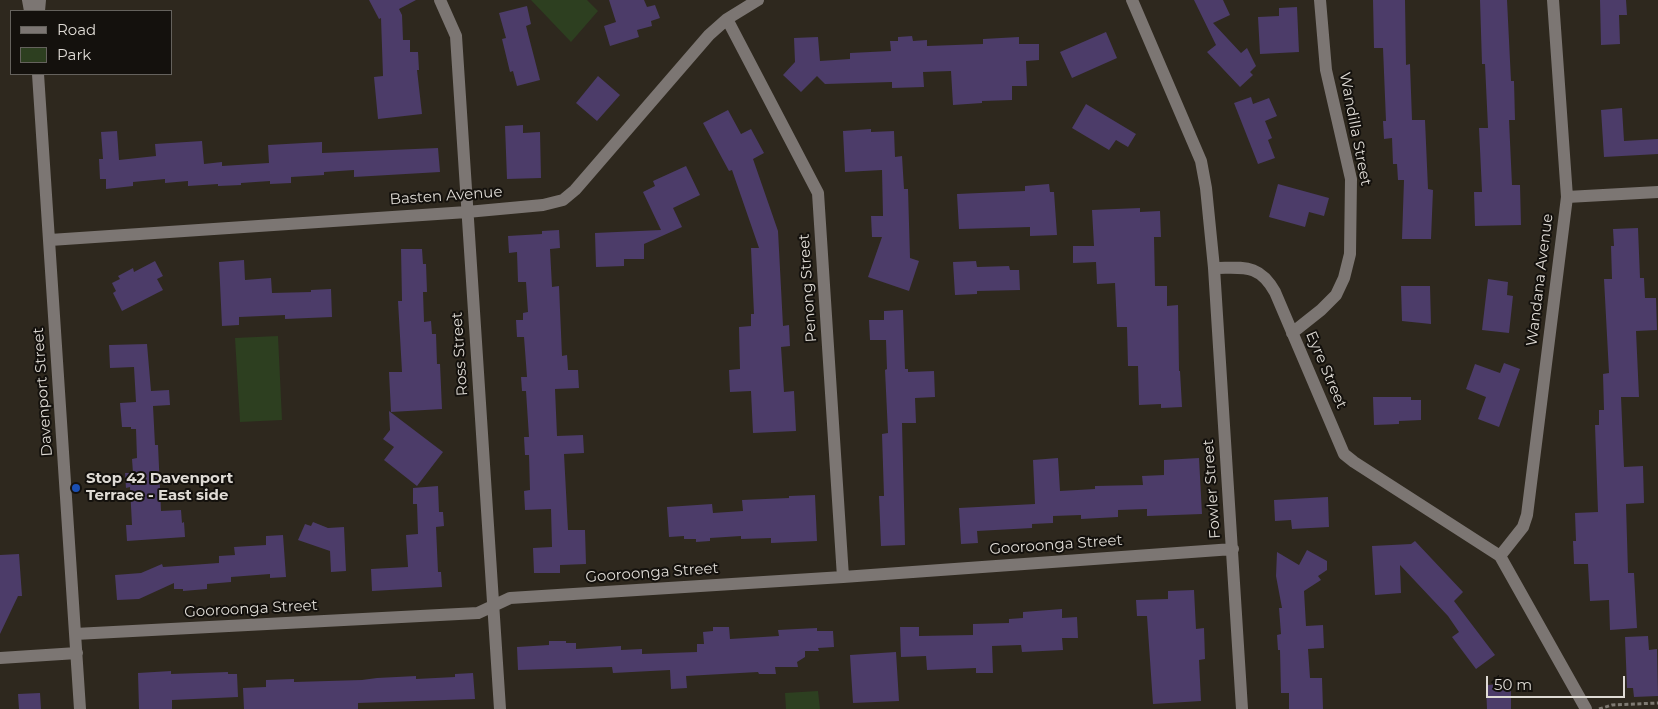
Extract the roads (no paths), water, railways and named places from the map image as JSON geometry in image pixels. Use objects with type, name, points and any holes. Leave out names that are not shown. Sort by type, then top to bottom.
[{"type":"street","name":"Ross Street","points":[[440,0],[456,36],[500,709]]},
{"type":"street","name":"Basten Avenue","points":[[50,240],[467,212],[544,205],[563,200],[575,190],[709,35],[727,19],[758,0]]},
{"type":"street","points":[[1132,0],[1202,161],[1214,268]]},
{"type":"street","name":"Wandilla Street","points":[[1292,333],[1321,310],[1336,295],[1344,278],[1350,254],[1351,179],[1326,70],[1320,0]]},
{"type":"street","name":"Wandana Avenue","points":[[1500,556],[1522,527],[1526,515],[1567,197],[1553,0]]},
{"type":"street","name":"Penong Street","points":[[727,19],[818,193],[843,577]]},
{"type":"street","name":"Davenport Street","points":[[38,75],[80,709]]},
{"type":"street","points":[[1567,197],[1658,192]]},
{"type":"street","name":"Eyre Street","points":[[1214,268],[1243,268],[1258,272],[1267,279],[1275,292],[1344,454],[1500,556],[1586,709]]},
{"type":"street","name":"Fowler Street","points":[[1214,268],[1242,709]]},
{"type":"street","name":"Gooroonga Street","points":[[75,634],[478,613],[510,598],[843,577],[1233,549]]},
{"type":"street","points":[[0,658],[77,653]]},
{"type":"place","name":"Stop 42 Davenport Terrace - East side","points":[[76,488]]}]
